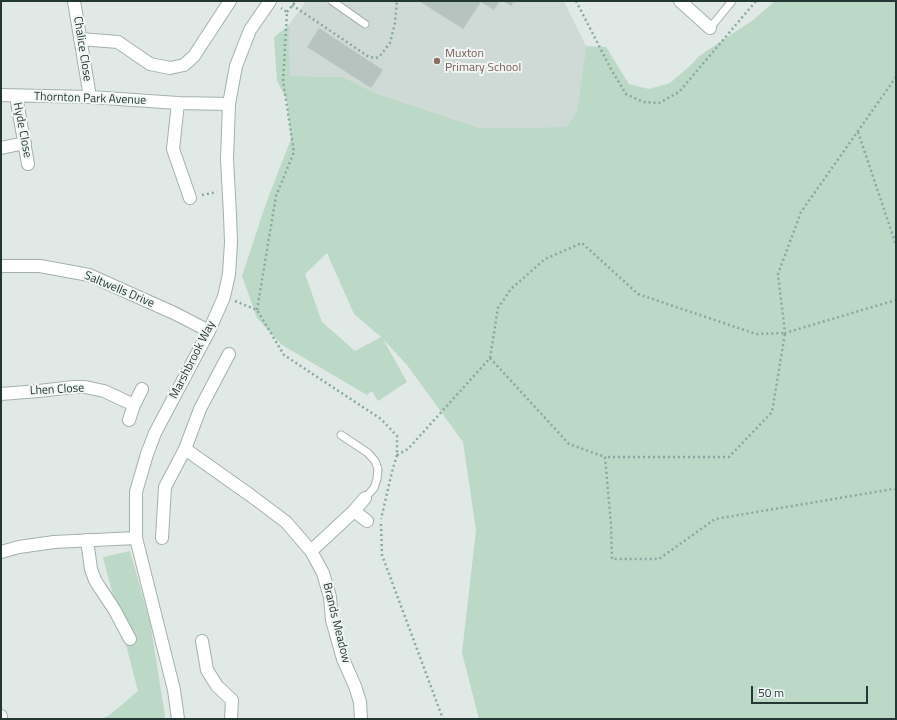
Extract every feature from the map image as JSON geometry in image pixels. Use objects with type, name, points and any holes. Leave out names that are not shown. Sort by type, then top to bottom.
[{"type":"street","name":"Chalice Close","points":[[74,1],[90,97]]},
{"type":"street","points":[[680,1],[710,28]]},
{"type":"street","points":[[80,39],[118,42],[150,64],[170,68],[184,65],[194,56],[225,2]]},
{"type":"street","name":"Marshbrook Way","points":[[178,719],[174,690],[136,538],[136,492],[155,433],[209,331],[224,297],[229,274],[231,243],[227,159],[229,104],[236,66],[250,30],[274,3]]},
{"type":"street","name":"Thornton Park Avenue","points":[[1,95],[90,97],[178,103],[229,104]]},
{"type":"street","name":"Hyde Close","points":[[16,96],[28,164]]},
{"type":"street","points":[[178,103],[173,149],[190,198]]},
{"type":"street","points":[[1,148],[25,143]]},
{"type":"street","name":"Saltwells Drive","points":[[1,266],[40,266],[89,275],[174,313],[209,331]]},
{"type":"street","points":[[162,538],[165,487],[185,449],[200,409],[229,354]]},
{"type":"street","name":"Lhen Close","points":[[1,394],[85,387],[104,391],[134,405]]},
{"type":"street","points":[[129,420],[142,389]]},
{"type":"street","name":"Brands Meadow","points":[[185,449],[286,522],[311,551],[323,573],[330,597],[332,620],[343,659],[355,686],[360,702],[361,719]]},
{"type":"street","points":[[311,551],[354,511],[365,498]]},
{"type":"street","points":[[354,511],[367,521]]},
{"type":"street","points":[[1,552],[19,547],[54,542],[136,538]]},
{"type":"street","points":[[87,540],[90,569],[130,639]]},
{"type":"street","points":[[202,641],[207,670],[217,686],[232,700],[231,719]]},
{"type":"lane","points":[[332,1],[365,24]]},
{"type":"lane","points":[[710,28],[732,1]]},
{"type":"lane","points":[[341,435],[375,460],[378,468],[377,479],[374,488],[365,498]]},
{"type":"path","points":[[257,310],[276,196],[294,152],[283,81],[287,12],[296,1]]},
{"type":"path","points":[[576,1],[612,71],[626,94],[642,102],[659,102],[679,92],[756,1]]},
{"type":"path","points":[[274,3],[287,12]]},
{"type":"path","points":[[490,358],[569,444],[605,457],[729,457],[772,412],[785,333],[778,274],[801,212],[896,77]]},
{"type":"path","points":[[858,131],[896,245]]},
{"type":"path","points":[[190,198],[229,190]]},
{"type":"path","points":[[397,455],[408,449],[490,358],[498,308],[511,289],[545,259],[582,243],[638,294],[756,334],[785,333],[896,300]]},
{"type":"path","points":[[605,457],[611,524],[612,559],[659,559],[715,519],[896,489]]},
{"type":"shaded area","name":"Muxton Primary School","points":[[306,1],[564,1],[586,46],[577,112],[566,127],[480,128],[375,93],[343,77],[290,76],[289,25]]},
{"type":"green space","points":[[775,1],[896,1],[896,719],[479,719],[462,653],[476,530],[463,442],[407,365],[383,339],[407,382],[378,401],[372,391],[367,395],[282,345],[257,318],[242,276],[265,206],[291,139],[287,100],[277,81],[274,37],[289,25],[290,76],[343,77],[375,93],[480,128],[566,127],[577,112],[586,46],[606,47],[629,84],[649,89],[670,83],[699,56],[753,20]],"holes":[[[327,253],[354,314],[381,337],[355,351],[322,322],[305,274]]]},
{"type":"green space","points":[[130,551],[150,622],[165,716],[164,719],[102,719],[111,714],[138,691],[103,557]]},
{"type":"building","points":[[419,1],[500,1],[494,10],[481,2],[463,29]]},
{"type":"building","points":[[503,1],[514,1],[511,6]]},
{"type":"building","points":[[319,28],[383,70],[371,88],[307,47]]},
{"type":"place","name":"Muxton Primary School","points":[[437,61]]}]
